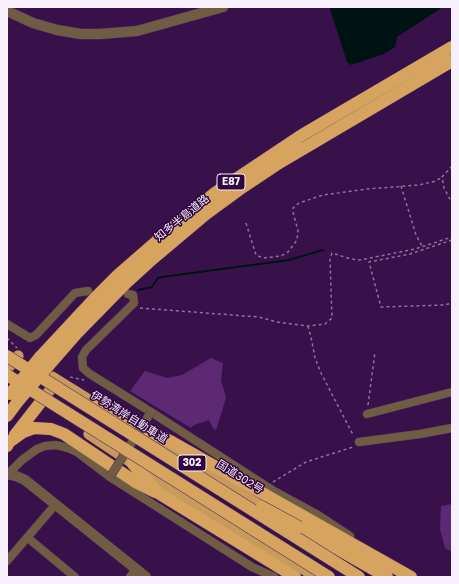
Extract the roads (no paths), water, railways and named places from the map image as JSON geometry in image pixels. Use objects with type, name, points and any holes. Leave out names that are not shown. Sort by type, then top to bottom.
[{"type":"highway","name":"知多半島道路","points":[[7,416],[12,397],[45,361],[95,298],[118,275],[172,228],[215,193],[302,135],[452,47]]},
{"type":"highway","name":"知多半島道路","points":[[45,361],[77,333],[154,257],[206,214],[279,163],[452,61]]},
{"type":"highway","name":"国道302号","points":[[7,349],[12,356],[97,405],[377,577]]},
{"type":"highway","points":[[7,369],[12,356]]},
{"type":"highway","name":"伊勢湾岸自動車道","points":[[12,356],[150,446],[359,577]]},
{"type":"highway","points":[[7,375],[329,577]]},
{"type":"highway","points":[[7,381],[101,441],[207,513],[316,577]]},
{"type":"highway","points":[[8,444],[57,381]]},
{"type":"highway","points":[[97,405],[147,429],[410,577]]},
{"type":"highway","points":[[8,444],[23,432],[34,428],[51,429],[64,434],[137,483],[158,493],[294,577]]},
{"type":"highway","points":[[150,446],[387,577]]},
{"type":"highway","points":[[133,464],[158,493]]},
{"type":"highway","points":[[206,500],[316,577]]},
{"type":"street","points":[[7,11],[33,23],[57,30],[81,34],[100,34],[137,30],[223,7]]},
{"type":"street","points":[[7,324],[30,338],[36,335],[75,293],[88,291]]},
{"type":"street","points":[[128,294],[133,295],[134,303],[86,350],[82,357],[83,368],[90,374],[274,491],[318,515],[350,536]]},
{"type":"street","points":[[367,414],[452,392]]},
{"type":"street","points":[[110,477],[151,412]]},
{"type":"street","points":[[359,442],[452,428]]},
{"type":"street","points":[[7,474],[37,449],[45,446],[56,445],[68,448],[77,452],[110,477],[252,567],[274,577]]},
{"type":"street","points":[[7,474],[25,480],[133,573],[146,577]]},
{"type":"street","points":[[7,561],[55,505]]},
{"type":"street","points":[[28,538],[75,577]]},
{"type":"waterway","points":[[138,290],[152,287],[158,278],[162,277],[289,260],[323,250]]}]
